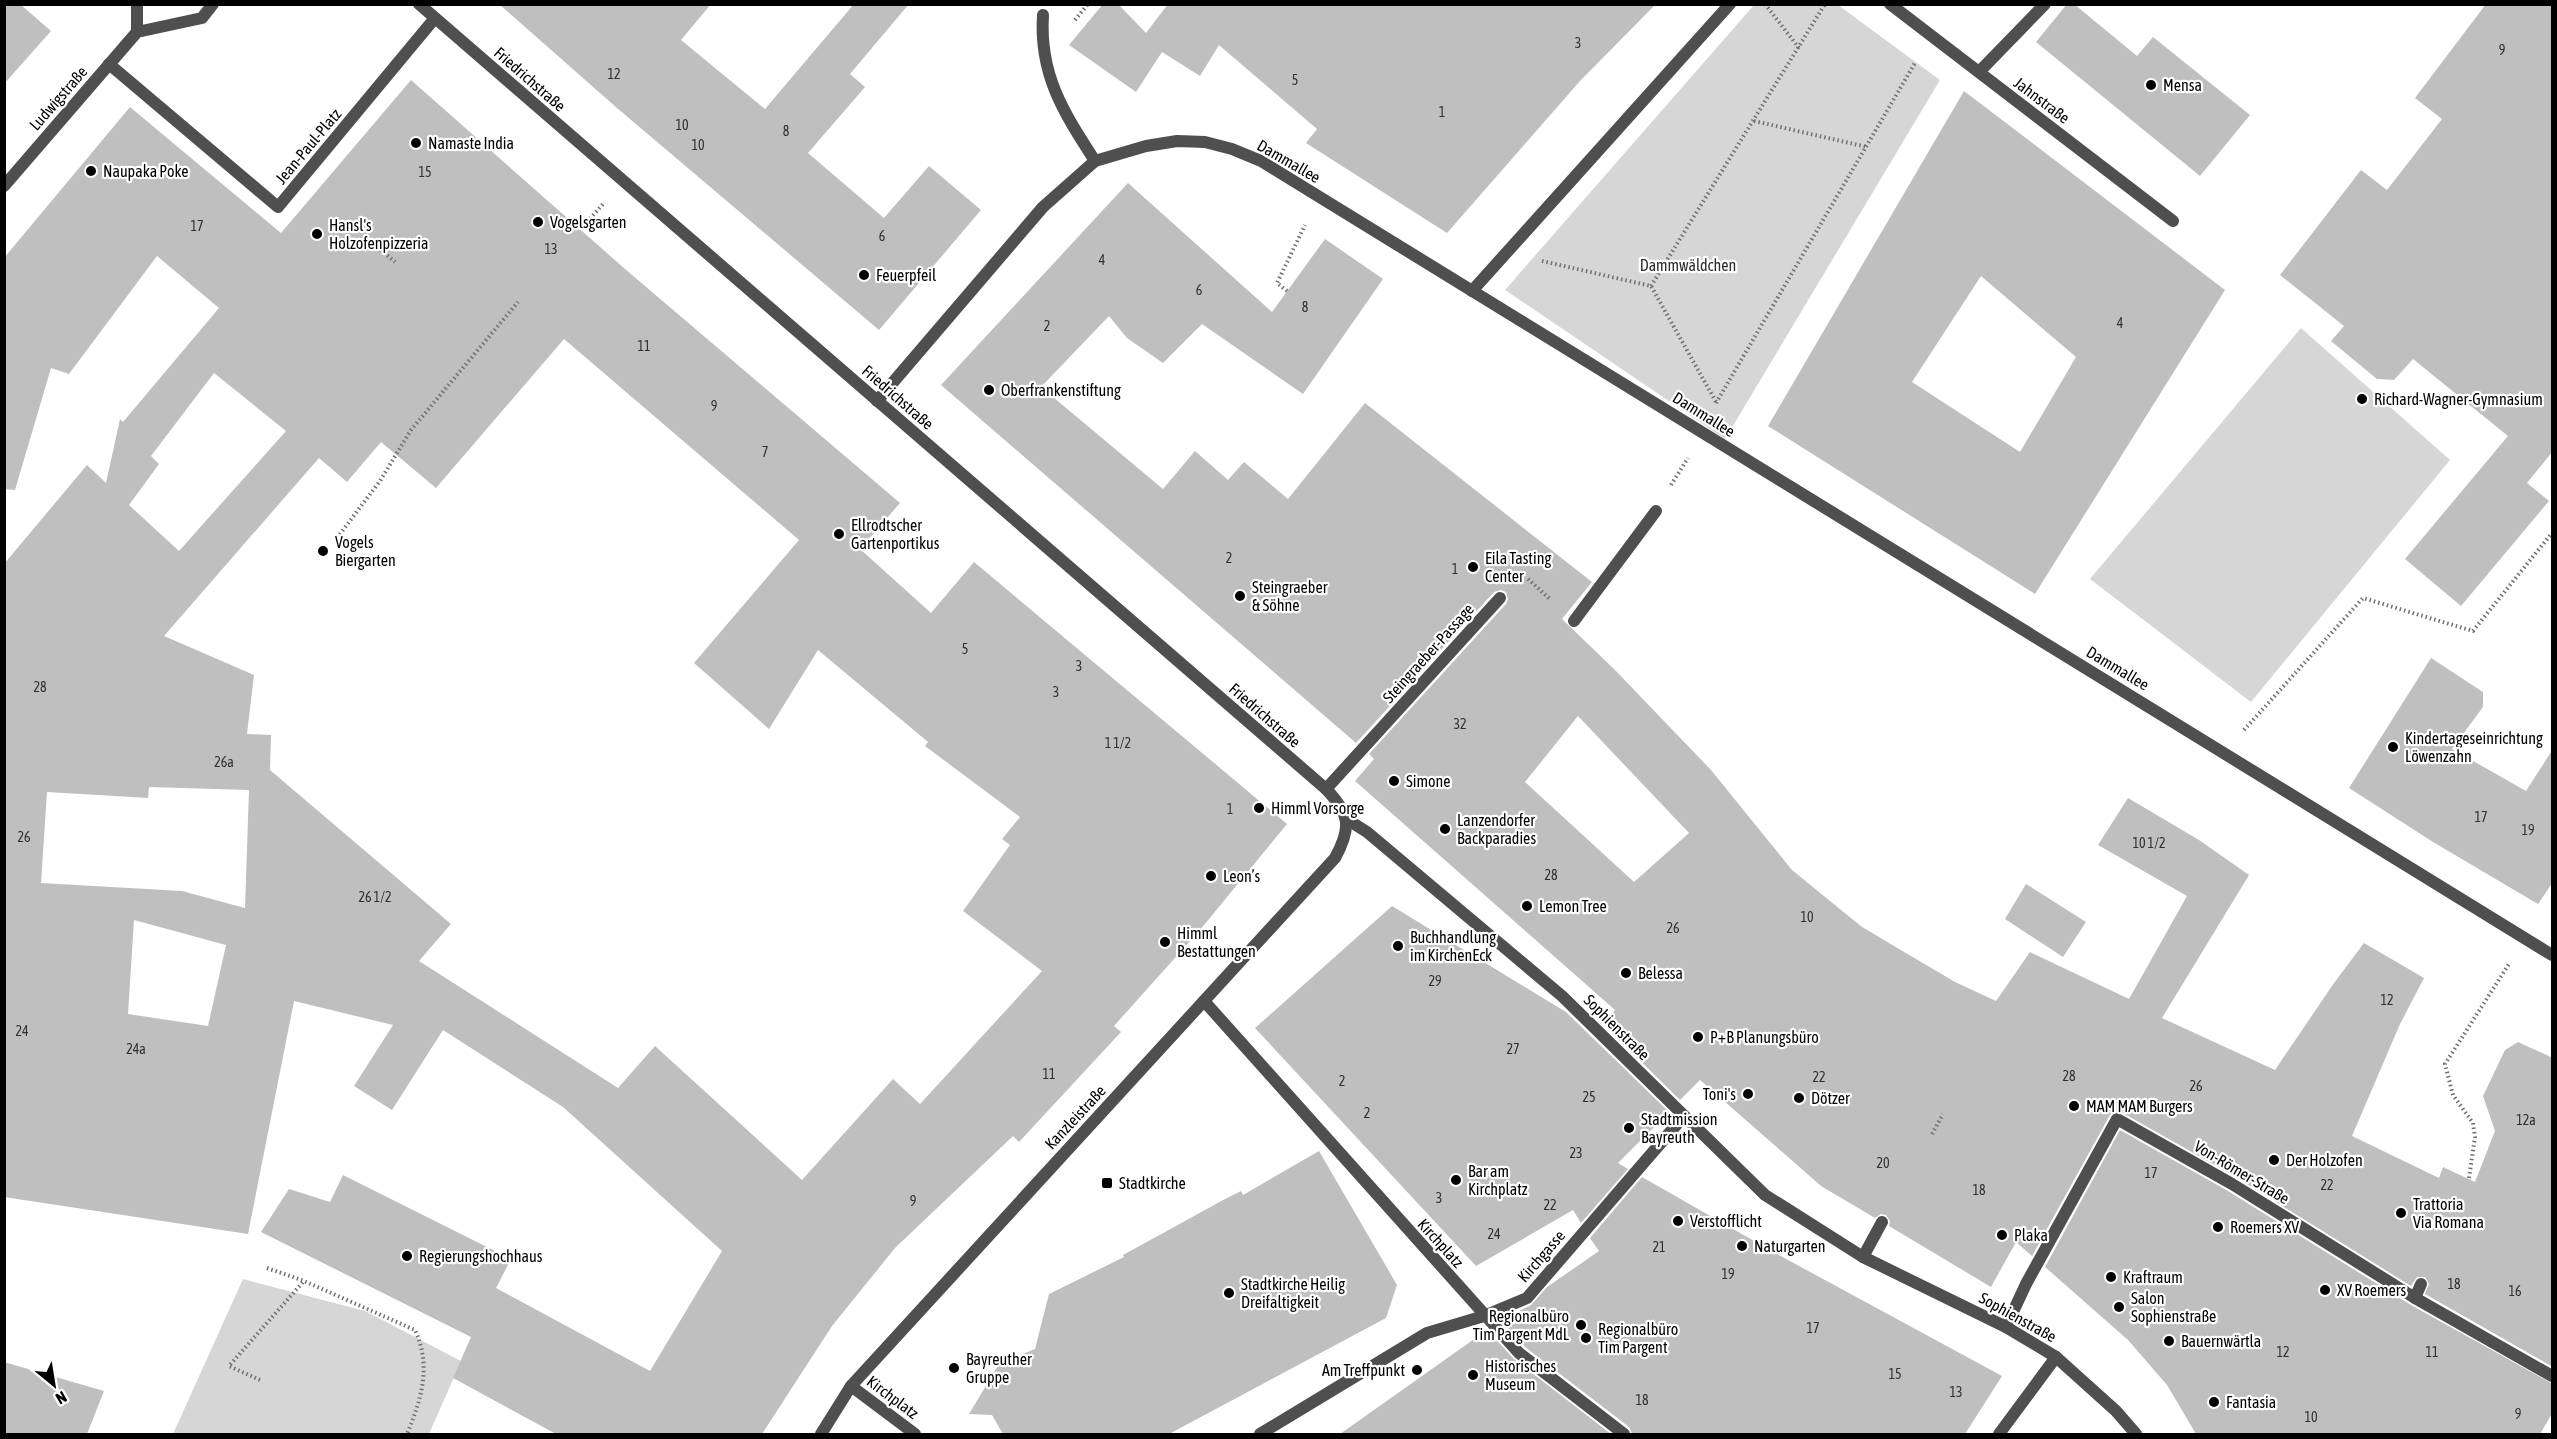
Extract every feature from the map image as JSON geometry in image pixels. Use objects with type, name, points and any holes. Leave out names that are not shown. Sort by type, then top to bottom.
[{"type":"street","points":[[137,4],[137,32],[202,18],[213,4]]},
{"type":"street","name":"Friedrichstraße","points":[[419,4],[1326,789],[1340,803],[1348,820]]},
{"type":"street","points":[[1472,291],[1730,4]]},
{"type":"street","name":"Jahnstraße","points":[[1890,4],[2173,221]]},
{"type":"street","points":[[1979,72],[2045,4]]},
{"type":"street","points":[[1043,15],[1041,42],[1047,69],[1061,106],[1095,162]]},
{"type":"street","name":"Jean-Paul-Platz","points":[[110,64],[278,207],[435,18]]},
{"type":"street","name":"Ludwigstraße","points":[[4,186],[137,32]]},
{"type":"street","name":"Dammallee","points":[[877,401],[1043,207],[1095,162],[1146,146],[1177,141],[1205,142],[1232,149],[1261,161],[2553,955]]},
{"type":"street","points":[[1574,621],[1656,511]]},
{"type":"street","name":"Steingraeber-Passage","points":[[1326,789],[1500,598]]},
{"type":"street","name":"Kanzleistraße","points":[[821,1434],[851,1386],[1335,858],[1345,841],[1348,820]]},
{"type":"street","name":"Sophienstraße","points":[[1348,820],[1367,832],[1563,996],[1766,1195],[1863,1257],[2007,1327],[2056,1357],[2116,1411],[2136,1434]]},
{"type":"street","name":"Kirchplatz","points":[[1204,1001],[1484,1316]]},
{"type":"street","name":"Kirchgasse","points":[[1484,1316],[1527,1298],[1683,1116]]},
{"type":"street","name":"Von-Römer-Straße","points":[[2007,1327],[2026,1284],[2117,1119],[2232,1184],[2415,1298],[2553,1376]]},
{"type":"street","points":[[1863,1257],[1882,1222]]},
{"type":"street","points":[[2415,1298],[2421,1284]]},
{"type":"street","points":[[1260,1434],[1280,1430],[1427,1333],[1484,1316],[1519,1353],[1624,1434]]},
{"type":"street","points":[[1999,1434],[2056,1357]]},
{"type":"street","name":"Kirchplatz","points":[[851,1386],[915,1434]]},
{"type":"path","points":[[1765,4],[1799,48]]},
{"type":"path","points":[[1651,286],[1825,4]]},
{"type":"path","points":[[1656,511],[1703,433],[1716,402],[1930,36]]},
{"type":"path","points":[[1754,121],[1867,147]]},
{"type":"path","points":[[1287,291],[1277,284],[1319,197]]},
{"type":"path","points":[[370,241],[395,262]]},
{"type":"path","points":[[1507,253],[1651,286],[1716,402]]},
{"type":"path","points":[[337,538],[380,481],[411,430],[518,302]]},
{"type":"path","points":[[2224,752],[2363,598],[2474,631],[2553,533]]},
{"type":"path","points":[[1500,598],[1522,574],[1574,621]]},
{"type":"path","points":[[2469,1178],[2475,1137],[2473,1124],[2453,1095],[2445,1064],[2525,938]]},
{"type":"path","points":[[1932,1134],[1943,1114]]},
{"type":"path","points":[[267,1268],[304,1281],[415,1330],[422,1345],[424,1365],[421,1400],[407,1434]]},
{"type":"path","points":[[261,1380],[229,1366],[304,1281]]},
{"type":"green space","name":"Dammwäldchen","points":[[1754,5],[1838,5],[1940,80],[1725,439],[1505,290]]},
{"type":"green space","points":[[2301,328],[2450,460],[2251,702],[2090,579]]},
{"type":"green space","points":[[243,1279],[365,1311],[461,1361],[429,1434],[173,1434]]},
{"type":"building","points":[[4,4],[20,4],[51,31],[4,84]]},
{"type":"building","points":[[499,4],[711,4],[681,40],[765,109],[854,4],[909,4],[850,74],[865,87],[808,153],[884,218],[929,166],[981,210],[879,330],[617,108]]},
{"type":"building","points":[[1103,4],[1118,4],[1146,33],[1168,4],[1656,4],[1580,81],[1447,233],[1306,143],[1317,129],[1219,45],[1200,76],[1162,52],[1136,92],[1069,45]]},
{"type":"building","name":"Mensa","points":[[2067,4],[2074,4],[2137,56],[2153,37],[2250,115],[2200,176],[2036,42]]},
{"type":"building","points":[[2486,4],[2553,4],[2553,451],[2527,483],[2549,501],[2461,606],[2405,559],[2508,436],[2413,359],[2394,380],[2377,379],[2331,341],[2344,326],[2280,275],[2361,170],[2387,190],[2442,119],[2415,98]]},
{"type":"building","points":[[411,80],[625,269],[900,503],[860,549],[931,613],[974,562],[1287,824],[1200,930],[1114,1026],[1121,1032],[1019,1142],[1013,1136],[895,1248],[832,1326],[762,1434],[556,1434],[453,1378],[471,1337],[261,1232],[289,1189],[330,1202],[343,1175],[511,1259],[496,1288],[650,1371],[722,1251],[563,1107],[443,1030],[392,1110],[354,1086],[393,1025],[294,1001],[248,1234],[4,1197],[4,564],[87,465],[106,483],[120,419],[123,422],[219,308],[157,256],[69,374],[51,368],[15,490],[4,489],[4,258],[130,107],[281,233]],"holes":[[[564,339],[799,540],[694,663],[769,729],[818,650],[928,742],[925,746],[1020,817],[1002,839],[1010,845],[963,911],[1042,971],[920,1104],[893,1079],[802,1180],[655,1046],[618,1088],[419,961],[451,924],[270,770],[271,735],[247,734],[254,675],[164,636],[319,458],[347,482],[381,442],[436,488]],[[214,373],[286,431],[179,551],[129,505],[159,464],[151,456]],[[149,787],[249,790],[245,908],[182,891],[41,883],[47,792],[148,798]],[[134,920],[226,945],[208,1026],[128,1014]]]},
{"type":"building","points":[[1964,91],[2225,290],[2035,594],[1768,426]],"holes":[[[1981,276],[2076,357],[2020,452],[1912,382]]]},
{"type":"building","points":[[1128,183],[1272,312],[1325,239],[1383,279],[1303,394],[1202,324],[1163,363],[1127,338],[1109,316],[1041,387],[1163,489],[1195,451],[1228,480],[1244,462],[1288,499],[1365,403],[1592,582],[1562,619],[1614,669],[1711,770],[1792,870],[1862,927],[1955,982],[1996,1001],[2030,952],[2129,999],[2187,896],[2098,845],[2128,798],[2199,840],[2249,875],[2162,1018],[2275,1070],[2364,943],[2424,978],[2400,1024],[2352,1136],[2439,1178],[2443,1167],[2475,1182],[2495,1131],[2483,1096],[2505,1050],[2518,1042],[2553,1058],[2553,1367],[2425,1294],[2429,1284],[2425,1277],[2417,1277],[2411,1286],[2236,1177],[2121,1112],[2113,1112],[2110,1115],[2032,1256],[2016,1242],[1991,1287],[1889,1226],[1890,1221],[1886,1215],[1881,1214],[1875,1218],[1821,1186],[1700,1080],[1680,1100],[1604,1025],[1615,1010],[1355,781],[1374,759],[1369,754],[1506,604],[1508,599],[1506,592],[1501,590],[1494,592],[1356,743],[941,385]],"holes":[[[1578,716],[1689,833],[1634,882],[1525,782]]]},
{"type":"building","points":[[2431,658],[2483,692],[2483,707],[2452,749],[2526,791],[2553,749],[2553,882],[2538,904],[2433,842],[2349,788]]},
{"type":"building","points":[[2026,884],[2086,922],[2063,957],[2005,919]]},
{"type":"building","points":[[1392,906],[1566,1012],[1669,1112],[1618,1163],[1628,1169],[1581,1223],[1573,1210],[1476,1266],[1255,1028]]},
{"type":"building","points":[[2120,1130],[2228,1191],[2411,1305],[2553,1384],[2553,1412],[2540,1434],[2196,1434],[2167,1385],[2128,1340],[2045,1267]]},
{"type":"building","name":"Stadtkirche Heilig Dreifaltigkeit","points":[[1319,1151],[1397,1285],[1386,1318],[1169,1434],[1003,1434],[992,1415],[969,1414],[999,1364],[1035,1349],[1049,1294],[1124,1257],[1123,1255],[1225,1199],[1241,1191],[1243,1195]]},
{"type":"building","points":[[1642,1177],[1777,1254],[2002,1376],[1965,1434],[1632,1434],[1629,1427],[1525,1347],[1501,1320],[1531,1305],[1547,1287],[1599,1251],[1590,1238]]},
{"type":"building","name":"Historisches Museum","points":[[1487,1330],[1514,1359],[1611,1434],[1340,1434]]},
{"type":"building","points":[[4,1362],[104,1391],[87,1434],[4,1434]]},
{"type":"place","name":"Mensa","points":[[2151,85]]},
{"type":"place","name":"Namaste India","points":[[416,143]]},
{"type":"place","name":"Naupaka Poke","points":[[91,171]]},
{"type":"place","name":"Vogelsgarten","points":[[538,222]]},
{"type":"place","name":"Hansl's Holzofenpizzeria","points":[[317,234]]},
{"type":"place","name":"Feuerpfeil","points":[[864,275]]},
{"type":"place","name":"Oberfrankenstiftung","points":[[989,390]]},
{"type":"place","name":"Richard-Wagner-Gymnasium","points":[[2362,399]]},
{"type":"place","name":"Ellrodtscher Gartenportikus","points":[[839,534]]},
{"type":"place","name":"Vogels Biergarten","points":[[323,551]]},
{"type":"place","name":"Eila Tasting Center","points":[[1473,567]]},
{"type":"place","name":"Steingraeber & Söhne","points":[[1240,596]]},
{"type":"place","name":"Kindertageseinrichtung Löwenzahn","points":[[2393,747]]},
{"type":"place","name":"Simone","points":[[1394,781]]},
{"type":"place","name":"Himml Vorsorge","points":[[1259,808]]},
{"type":"place","name":"Lanzendorfer Backparadies","points":[[1445,829]]},
{"type":"place","name":"Leon’s","points":[[1211,876]]},
{"type":"place","name":"Lemon Tree","points":[[1527,906]]},
{"type":"place","name":"Himml Bestattungen","points":[[1165,942]]},
{"type":"place","name":"Buchhandlung im KirchenEck","points":[[1398,946]]},
{"type":"place","name":"Belessa","points":[[1626,973]]},
{"type":"place","name":"P+B Planungsbüro","points":[[1698,1037]]},
{"type":"place","name":"Toni's","points":[[1748,1094]]},
{"type":"place","name":"Dötzer","points":[[1799,1098]]},
{"type":"place","name":"MAM MAM Burgers","points":[[2074,1106]]},
{"type":"place","name":"Stadtmission Bayreuth","points":[[1629,1128]]},
{"type":"place","name":"Der Holzofen","points":[[2274,1160]]},
{"type":"place","name":"Bar am Kirchplatz","points":[[1456,1180]]},
{"type":"place","name":"Stadtkirche","points":[[1107,1183]]},
{"type":"place","name":"Trattoria Via Romana","points":[[2401,1213]]},
{"type":"place","name":"Verstofflicht","points":[[1678,1221]]},
{"type":"place","name":"Roemers XV","points":[[2218,1227]]},
{"type":"place","name":"Plaka","points":[[2002,1235]]},
{"type":"place","name":"Naturgarten","points":[[1742,1246]]},
{"type":"place","name":"Regierungshochhaus","points":[[407,1256]]},
{"type":"place","name":"Kraftraum","points":[[2111,1277]]},
{"type":"place","name":"XV Roemers","points":[[2325,1290]]},
{"type":"place","name":"Stadtkirche Heilig Dreifaltigkeit","points":[[1229,1293]]},
{"type":"place","name":"Salon Sophienstraße","points":[[2119,1307]]},
{"type":"place","name":"Regionalbüro Tim Pargent MdL","points":[[1581,1325]]},
{"type":"place","name":"Regionalbüro Tim Pargent","points":[[1586,1338]]},
{"type":"place","name":"Bauernwärtla","points":[[2169,1341]]},
{"type":"place","name":"Bayreuther Gruppe","points":[[954,1368]]},
{"type":"place","name":"Am Treffpunkt","points":[[1417,1370]]},
{"type":"place","name":"Historisches Museum","points":[[1473,1375]]},
{"type":"place","name":"Fantasia","points":[[2214,1402]]}]
